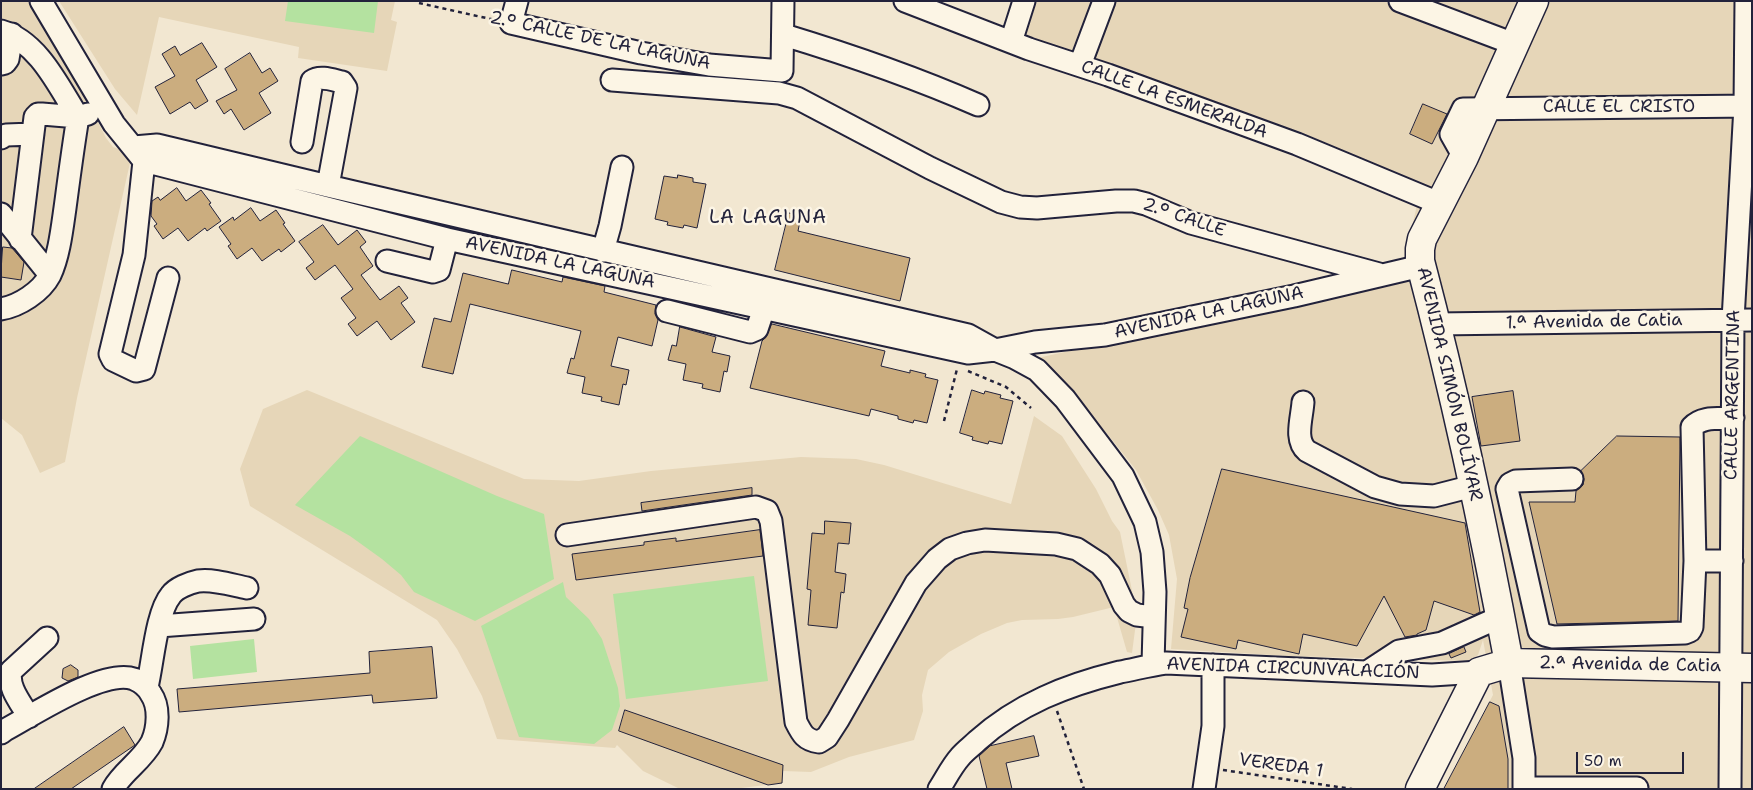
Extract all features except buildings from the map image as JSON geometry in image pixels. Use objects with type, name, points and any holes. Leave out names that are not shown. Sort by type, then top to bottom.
[{"type":"main road","name":"AVENIDA SIMÓN BOLÍVAR","points":[[1509,662],[1473,486],[1422,266],[1420,249],[1422,239],[1464,157],[1534,1]]},
{"type":"main road","name":"2.ª Avenida de Catia","points":[[1509,662],[1741,668]]},
{"type":"main road","points":[[1420,789],[1480,672],[1509,662]]},
{"type":"street","points":[[41,1],[105,109],[122,135],[139,154],[134,255],[110,354],[113,360],[136,371],[144,369],[168,278]]},
{"type":"street","points":[[511,23],[517,1]]},
{"type":"street","points":[[783,1],[784,34],[874,63],[941,88],[978,105]]},
{"type":"street","name":"CALLE LA ESMERALDA","points":[[905,1],[1011,42],[1080,65],[1297,144],[1441,204]]},
{"type":"street","points":[[1011,42],[1024,1]]},
{"type":"street","points":[[1080,65],[1104,1]]},
{"type":"street","points":[[1400,1],[1514,44]]},
{"type":"street","name":"CALLE ARGENTINA","points":[[1730,789],[1741,668],[1732,561],[1733,418],[1743,320],[1748,106],[1746,1]]},
{"type":"street","name":"2.° CALLE DE LA LAGUNA","points":[[511,23],[641,53],[709,65],[782,72],[784,34]]},
{"type":"street","points":[[1,64],[8,60],[7,33]]},
{"type":"street","points":[[1,310],[13,307],[28,298],[42,286],[50,275],[60,239],[78,117],[50,73],[34,53],[7,33]]},
{"type":"street","points":[[302,142],[312,81],[315,78],[319,78],[342,82],[346,88],[328,186]]},
{"type":"street","name":"2.° CALLE DE LA LAGUNA","points":[[612,80],[779,93],[797,98],[930,168]]},
{"type":"street","name":"CALLE EL CRISTO","points":[[1486,108],[1748,106]]},
{"type":"street","points":[[20,239],[36,117],[38,114],[78,117],[105,109]]},
{"type":"street","points":[[1,138],[6,135],[33,134]]},
{"type":"street","name":"AVENIDA LA LAGUNA","points":[[139,154],[157,145],[968,336],[1015,358],[1037,370],[1065,399],[1123,476],[1145,522],[1152,552],[1155,592],[1153,664]]},
{"type":"street","name":"AVENIDA LA LAGUNA","points":[[139,154],[447,239],[968,354],[1036,342],[1105,335],[1294,296],[1422,266]]},
{"type":"street","points":[[602,251],[610,226],[622,167]]},
{"type":"street","name":"2.° CALLE","points":[[930,168],[1001,202],[1020,207],[1037,208],[1134,201],[1146,204],[1199,226],[1382,275]]},
{"type":"street","points":[[1,214],[50,275]]},
{"type":"street","points":[[387,261],[433,272],[437,271],[439,270],[447,239]]},
{"type":"street","points":[[667,311],[750,332],[757,329],[764,308]]},
{"type":"street","name":"1.ª Avenida de Catia","points":[[1436,324],[1743,320]]},
{"type":"street","points":[[1303,402],[1299,440],[1302,447],[1375,487],[1400,494],[1434,496],[1473,486]]},
{"type":"street","points":[[1572,479],[1516,481],[1510,484],[1507,489],[1539,631],[1553,637],[1686,633],[1692,627],[1695,561],[1692,427],[1696,422],[1703,420],[1733,418]]},
{"type":"street","points":[[567,535],[756,507],[767,511],[771,521],[796,722],[801,732],[810,740],[818,742],[827,737],[838,720],[916,583],[937,559],[950,549],[958,546],[986,540],[1056,544],[1077,549],[1100,564],[1110,575],[1124,606],[1129,611],[1137,615],[1154,617]]},
{"type":"street","points":[[1695,561],[1732,561]]},
{"type":"street","points":[[147,687],[162,612],[171,595],[191,583],[199,581],[247,588]]},
{"type":"street","points":[[1367,672],[1399,651],[1442,643],[1498,608],[1530,592]]},
{"type":"street","points":[[159,626],[254,619]]},
{"type":"street","points":[[29,717],[11,687],[9,678],[11,671],[47,638]]},
{"type":"street","name":"AVENIDA SIMÓN BOLÍVAR","points":[[1509,662],[1524,758],[1524,788]]},
{"type":"street","name":"AVENIDA CIRCUNVALACIÓN","points":[[939,789],[960,757],[988,731],[1019,710],[1051,693],[1090,679],[1153,664],[1166,663],[1432,675],[1480,672]]},
{"type":"street","points":[[1204,789],[1213,726],[1213,665]]},
{"type":"street","points":[[1,734],[29,717],[102,680],[134,679],[147,687],[153,696],[157,708],[157,722],[152,741],[144,754],[124,773],[113,789]]},
{"type":"street","points":[[1524,788],[1637,788]]},
{"type":"path","name":"2.° CALLE DE LA LAGUNA","points":[[419,3],[511,23]]},
{"type":"path","points":[[944,421],[957,366]]},
{"type":"path","points":[[1051,693],[1084,789]]},
{"type":"path","name":"VEREDA 1","points":[[1207,768],[1352,789]]},
{"type":"shaded area","points":[[1,1],[29,1],[76,79],[106,138],[113,147],[132,154],[77,398],[65,462],[40,473],[22,435],[1,418]]},
{"type":"shaded area","points":[[59,1],[395,1],[391,20],[397,22],[387,71],[298,58],[299,47],[159,17],[137,115],[115,89]]},
{"type":"shaded area","points":[[1037,1],[1752,1],[1752,789],[1443,789],[1493,695],[1483,640],[1478,655],[1470,661],[1290,656],[1171,649],[1177,579],[1169,535],[1158,510],[1136,470],[1109,436],[1078,401],[1033,359],[1400,278],[1421,188],[1023,42]]},
{"type":"shaded area","points":[[307,390],[524,479],[579,481],[651,471],[801,457],[856,459],[884,465],[1011,504],[1034,416],[1062,436],[1096,489],[1112,521],[1120,532],[1137,615],[1132,653],[1127,652],[1114,607],[1073,617],[1022,620],[1007,623],[981,634],[949,652],[928,670],[922,695],[923,711],[914,740],[849,757],[811,772],[783,771],[782,783],[733,789],[680,789],[643,771],[617,745],[615,748],[497,739],[482,696],[457,649],[437,620],[250,506],[240,469],[263,409]]},
{"type":"green space","points":[[288,1],[378,1],[374,33],[285,21]]},
{"type":"green space","points":[[360,436],[497,496],[544,514],[554,579],[475,621],[414,592],[401,575],[382,559],[350,536],[295,505]]},
{"type":"green space","points":[[754,576],[768,681],[626,699],[613,594]]},
{"type":"green space","points":[[563,582],[566,597],[589,619],[602,639],[618,688],[620,706],[612,730],[594,744],[519,737],[481,626]]},
{"type":"green space","points":[[254,639],[257,672],[193,679],[190,646]]},
{"type":"district","name":"LA LAGUNA","points":[[768,218]]}]
